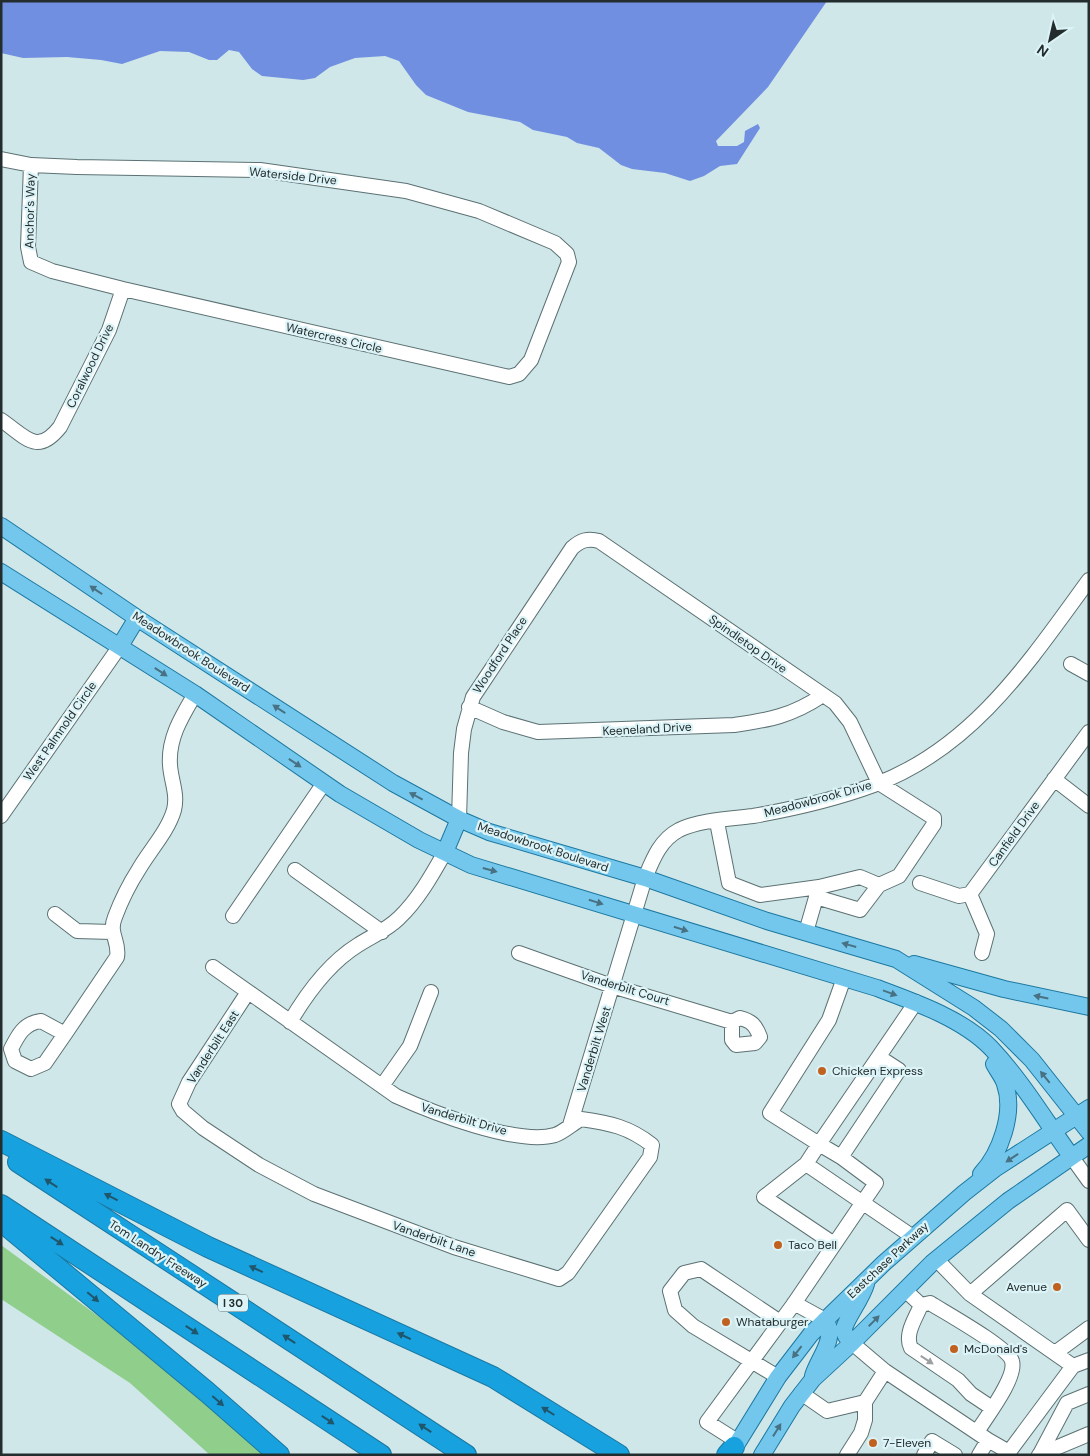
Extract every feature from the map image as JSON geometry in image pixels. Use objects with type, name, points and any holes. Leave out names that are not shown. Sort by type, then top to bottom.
[{"type":"highway","points":[[1,1141],[208,1247],[493,1377],[618,1455]]},
{"type":"highway","name":"Tom Landry Freeway","points":[[1,1151],[466,1455]]},
{"type":"highway","points":[[1,1205],[381,1455]]},
{"type":"highway","points":[[1,1221],[207,1392],[278,1455]]},
{"type":"main road","name":"Meadowbrook Boulevard","points":[[1,526],[137,618],[393,783],[459,819],[489,832],[645,878],[806,932],[896,959],[974,1008],[1001,1029],[1082,1111],[1089,1132]]},
{"type":"main road","points":[[1,572],[195,694],[324,783],[389,822],[471,865],[844,978],[916,1002],[934,1010],[990,1047],[1037,1104],[1071,1156]]},
{"type":"main road","points":[[120,646],[137,618]]},
{"type":"main road","points":[[445,852],[459,819]]},
{"type":"main road","points":[[896,959],[1004,989],[1089,1007]]},
{"type":"main road","points":[[964,1193],[991,1163],[1006,1122],[1006,1085],[981,1040]]},
{"type":"main road","name":"Eastchase Parkway","points":[[732,1449],[778,1376],[824,1320],[913,1237],[964,1193],[1082,1111]]},
{"type":"main road","points":[[766,1453],[801,1394],[813,1379],[936,1259],[1008,1201],[1089,1145]]},
{"type":"main road","points":[[852,1343],[845,1334],[844,1328],[863,1296],[867,1279]]},
{"type":"main road","points":[[813,1379],[816,1366],[830,1336],[829,1326],[824,1320]]},
{"type":"street","name":"Waterside Drive","points":[[1,159],[31,165],[260,170],[406,191],[479,211],[555,244],[568,258]]},
{"type":"street","name":"Anchor's Way","points":[[29,257],[31,165]]},
{"type":"street","name":"Watercress Circle","points":[[29,257],[31,262],[52,270],[123,289],[509,377],[519,374],[531,360],[569,262],[568,258]]},
{"type":"street","name":"Coralwood Drive","points":[[1,420],[34,442],[42,443],[51,439],[60,427],[109,330],[123,289]]},
{"type":"street","name":"Spindletop Drive","points":[[585,540],[600,541],[834,704],[850,722],[879,783]]},
{"type":"street","name":"Woodford Place","points":[[459,819],[461,753],[469,707],[478,686],[572,548],[585,540]]},
{"type":"street","name":"Meadowbrook Drive","points":[[634,914],[645,878],[661,844],[679,830],[818,801],[879,783],[925,759],[977,722],[1041,645],[1089,580]]},
{"type":"street","name":"West Palmnold Circle","points":[[1,816],[120,646]]},
{"type":"street","points":[[1071,664],[1089,674]]},
{"type":"street","points":[[65,1034],[117,957],[119,947],[112,932],[114,918],[138,870],[173,813],[176,800],[170,764],[171,749],[176,726],[195,694]]},
{"type":"street","name":"Keeneland Drive","points":[[469,707],[521,729],[556,733],[742,724],[792,714],[822,695]]},
{"type":"street","name":"Canfield Drive","points":[[970,894],[1089,732]]},
{"type":"street","points":[[1054,779],[1089,806]]},
{"type":"street","points":[[233,916],[324,783]]},
{"type":"street","points":[[817,892],[860,910],[879,885],[899,876],[935,821],[879,783]]},
{"type":"street","points":[[717,822],[729,883],[760,895],[817,892],[860,877],[879,885]]},
{"type":"street","points":[[290,1022],[311,989],[340,959],[357,945],[382,932],[400,917],[428,880],[445,852]]},
{"type":"street","points":[[295,870],[382,932]]},
{"type":"street","points":[[920,883],[959,896],[970,894],[987,934],[982,954]]},
{"type":"street","points":[[806,932],[817,892]]},
{"type":"street","points":[[55,914],[77,931],[112,932]]},
{"type":"street","name":"Vanderbilt West","points":[[570,1126],[634,914]]},
{"type":"street","name":"Vanderbilt Court","points":[[519,953],[612,986],[732,1022]]},
{"type":"street","name":"Vanderbilt Drive","points":[[213,967],[396,1096],[446,1116],[525,1136],[555,1135],[581,1118],[611,1123],[636,1132],[652,1145],[653,1150]]},
{"type":"street","points":[[732,1449],[707,1422],[794,1303],[876,1183],[841,1157],[770,1113],[829,1020],[844,978]]},
{"type":"street","name":"Vanderbilt East","points":[[179,1104],[189,1082],[248,992]]},
{"type":"street","points":[[382,1086],[410,1046],[432,992]]},
{"type":"street","points":[[834,1244],[764,1196],[806,1164],[916,1002]]},
{"type":"street","points":[[841,1157],[899,1070],[879,1057]]},
{"type":"street","name":"Vanderbilt Lane","points":[[179,1104],[183,1112],[211,1133],[259,1165],[314,1194],[454,1247],[559,1279],[568,1274],[650,1158],[653,1150]]},
{"type":"street","points":[[1071,1156],[1089,1181]]},
{"type":"street","points":[[806,1164],[913,1237]]},
{"type":"street","points":[[970,1294],[1067,1210],[1089,1240]]},
{"type":"street","points":[[936,1259],[970,1294],[1074,1366]]},
{"type":"street","points":[[778,1376],[751,1362],[693,1326],[675,1310],[670,1291],[684,1273],[700,1269],[780,1322]]},
{"type":"street","points":[[905,1290],[1008,1354],[1012,1361],[1012,1371],[994,1405],[982,1436],[979,1455]]},
{"type":"street","points":[[794,1303],[824,1320]]},
{"type":"street","points":[[926,1304],[910,1330],[908,1343],[911,1348],[958,1380],[971,1394],[994,1405]]},
{"type":"street","points":[[1055,1353],[1089,1328]]},
{"type":"street","points":[[852,1343],[885,1371],[1009,1453],[1074,1366],[1089,1360]]},
{"type":"street","points":[[847,1455],[861,1433],[865,1420],[865,1402],[885,1371]]},
{"type":"street","points":[[801,1394],[827,1411],[865,1402]]},
{"type":"street","points":[[1040,1455],[1067,1403],[1089,1394]]},
{"type":"street","points":[[1040,1455],[1089,1434]]},
{"type":"street","points":[[924,1455],[932,1441],[955,1455]]},
{"type":"green space","points":[[1,1245],[176,1373],[267,1455],[210,1455],[130,1383],[1,1299]]},
{"type":"water","points":[[1,1],[827,1],[768,87],[716,141],[718,146],[737,146],[744,142],[745,131],[758,124],[760,128],[737,164],[720,166],[704,176],[690,181],[665,173],[632,169],[621,165],[599,148],[577,143],[567,137],[533,130],[520,122],[468,112],[426,95],[416,85],[399,61],[385,56],[355,58],[330,67],[315,78],[303,80],[262,76],[252,69],[239,52],[229,50],[217,60],[209,60],[189,52],[160,51],[122,64],[67,57],[23,58],[1,53]]},
{"type":"place","name":"Chicken Express","points":[[822,1071]]},
{"type":"place","name":"Taco Bell","points":[[778,1245]]},
{"type":"place","name":"Avenue","points":[[1057,1287]]},
{"type":"place","name":"Whataburger","points":[[726,1322]]},
{"type":"place","name":"McDonald's","points":[[954,1349]]},
{"type":"place","name":"7-Eleven","points":[[873,1443]]}]
